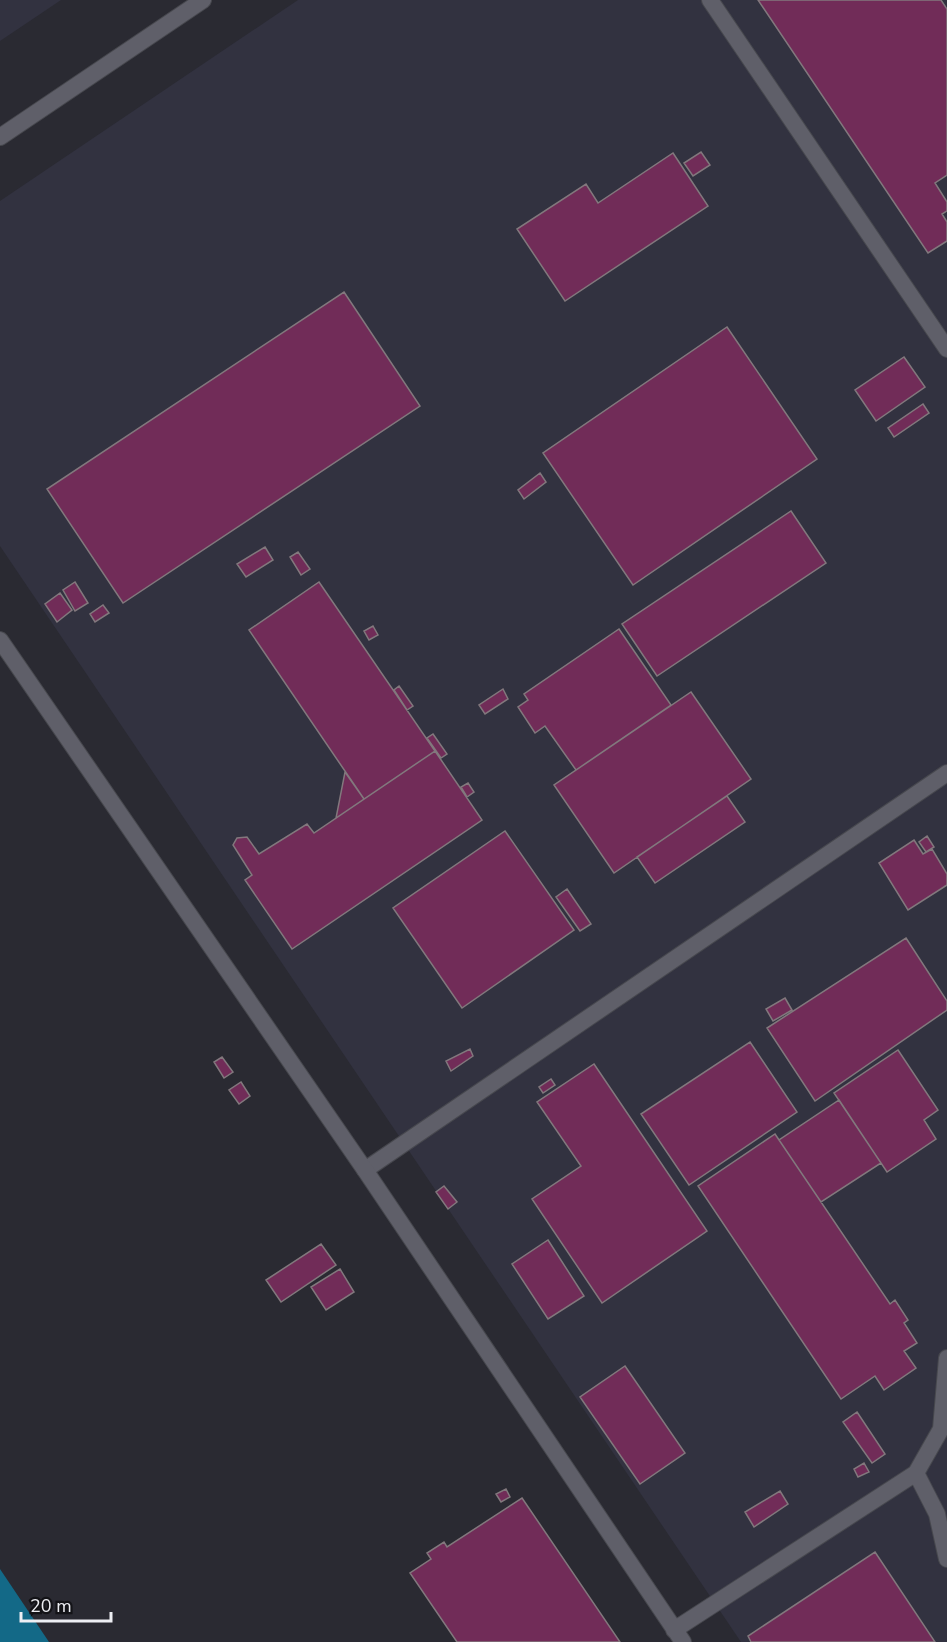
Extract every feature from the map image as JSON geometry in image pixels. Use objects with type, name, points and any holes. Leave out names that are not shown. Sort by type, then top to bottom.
[{"type":"street","points":[[0,137],[203,0]]},
{"type":"street","points":[[710,0],[947,349]]},
{"type":"street","points":[[0,640],[365,1170],[679,1636],[916,1473],[941,1429],[947,1358]]},
{"type":"street","points":[[365,1170],[947,773]]},
{"type":"street","points":[[916,1473],[938,1514],[947,1559]]},
{"type":"shaded area","points":[[0,0],[61,0],[0,41]]},
{"type":"shaded area","points":[[298,0],[947,0],[947,1642],[741,1642],[0,546],[0,201]]},
{"type":"water","points":[[0,1569],[49,1642],[0,1642]]},
{"type":"building","points":[[758,0],[941,0],[947,9],[947,175],[935,183],[947,202],[947,211],[942,214],[947,222],[947,241],[928,253]]},
{"type":"building","points":[[701,152],[710,165],[693,176],[684,163]]},
{"type":"building","points":[[673,153],[708,206],[565,301],[517,229],[586,184],[598,203]]},
{"type":"building","points":[[344,292],[420,406],[123,603],[47,489]]},
{"type":"building","points":[[727,327],[817,459],[633,585],[543,453]]},
{"type":"building","points":[[904,357],[925,387],[876,421],[855,390]]},
{"type":"building","points":[[923,404],[929,413],[894,437],[888,428]]},
{"type":"building","points":[[540,473],[546,482],[524,499],[518,490]]},
{"type":"building","points":[[791,511],[826,563],[657,676],[622,624]]},
{"type":"building","points":[[265,547],[273,560],[246,577],[237,564]]},
{"type":"building","points":[[298,552],[310,569],[301,575],[290,557]]},
{"type":"building","points":[[75,582],[88,603],[75,611],[63,590]]},
{"type":"building","points":[[319,582],[435,751],[364,799],[249,630]]},
{"type":"building","points":[[60,593],[72,610],[57,622],[45,604]]},
{"type":"building","points":[[103,605],[109,613],[95,622],[90,614]]},
{"type":"building","points":[[373,626],[378,635],[369,640],[364,631]]},
{"type":"building","points":[[619,629],[671,705],[576,770],[545,726],[535,733],[518,707],[528,700],[524,694]]},
{"type":"building","points":[[399,686],[413,706],[407,710],[394,690]]},
{"type":"building","points":[[503,689],[508,699],[485,714],[479,705]]},
{"type":"building","points":[[691,692],[751,779],[614,873],[554,785]]},
{"type":"building","points":[[433,734],[447,754],[441,758],[427,738]]},
{"type":"building","points":[[435,751],[482,820],[292,949],[245,880],[252,875],[233,845],[237,838],[247,837],[259,854],[307,824],[314,833]]},
{"type":"building","points":[[345,772],[364,799],[336,818]]},
{"type":"building","points":[[468,783],[474,792],[467,797],[461,787]]},
{"type":"building","points":[[727,796],[745,822],[655,883],[637,857]]},
{"type":"building","points":[[505,831],[574,930],[462,1008],[393,908]]},
{"type":"building","points":[[927,836],[934,847],[926,852],[919,842]]},
{"type":"building","points":[[914,840],[923,854],[932,849],[947,874],[947,885],[908,910],[879,863]]},
{"type":"building","points":[[567,889],[591,924],[580,931],[556,897]]},
{"type":"building","points":[[906,938],[947,1001],[947,1010],[815,1101],[767,1028]]},
{"type":"building","points":[[785,998],[792,1010],[773,1021],[766,1009]]},
{"type":"building","points":[[750,1042],[797,1112],[689,1185],[641,1114]]},
{"type":"building","points":[[470,1049],[473,1056],[451,1071],[446,1061]]},
{"type":"building","points":[[898,1050],[938,1110],[924,1120],[936,1139],[887,1172],[834,1093]]},
{"type":"building","points":[[222,1057],[233,1072],[224,1078],[214,1062]]},
{"type":"building","points":[[594,1064],[707,1231],[602,1303],[532,1199],[581,1166],[537,1102]]},
{"type":"building","points":[[551,1079],[555,1085],[543,1093],[539,1087]]},
{"type":"building","points":[[241,1082],[250,1096],[239,1104],[229,1090]]},
{"type":"building","points":[[839,1100],[881,1163],[821,1202],[779,1140]]},
{"type":"building","points":[[775,1134],[890,1304],[895,1300],[908,1320],[904,1323],[917,1343],[904,1351],[916,1368],[884,1390],[875,1376],[841,1399],[698,1186]]},
{"type":"building","points":[[444,1186],[457,1202],[448,1209],[436,1192]]},
{"type":"building","points":[[548,1240],[584,1296],[548,1319],[512,1264]]},
{"type":"building","points":[[321,1244],[336,1265],[281,1302],[266,1280]]},
{"type":"building","points":[[340,1269],[354,1292],[326,1310],[311,1287]]},
{"type":"building","points":[[625,1366],[685,1453],[640,1484],[580,1397]]},
{"type":"building","points":[[857,1412],[885,1454],[872,1463],[843,1422]]},
{"type":"building","points":[[864,1463],[869,1472],[858,1477],[854,1469]]},
{"type":"building","points":[[506,1489],[510,1497],[501,1502],[496,1494]]},
{"type":"building","points":[[780,1491],[788,1504],[754,1527],[745,1512]]},
{"type":"building","points":[[522,1498],[620,1642],[457,1642],[410,1573],[431,1559],[427,1553],[444,1542],[447,1547]]},
{"type":"building","points":[[875,1552],[935,1642],[751,1642],[748,1636]]}]
